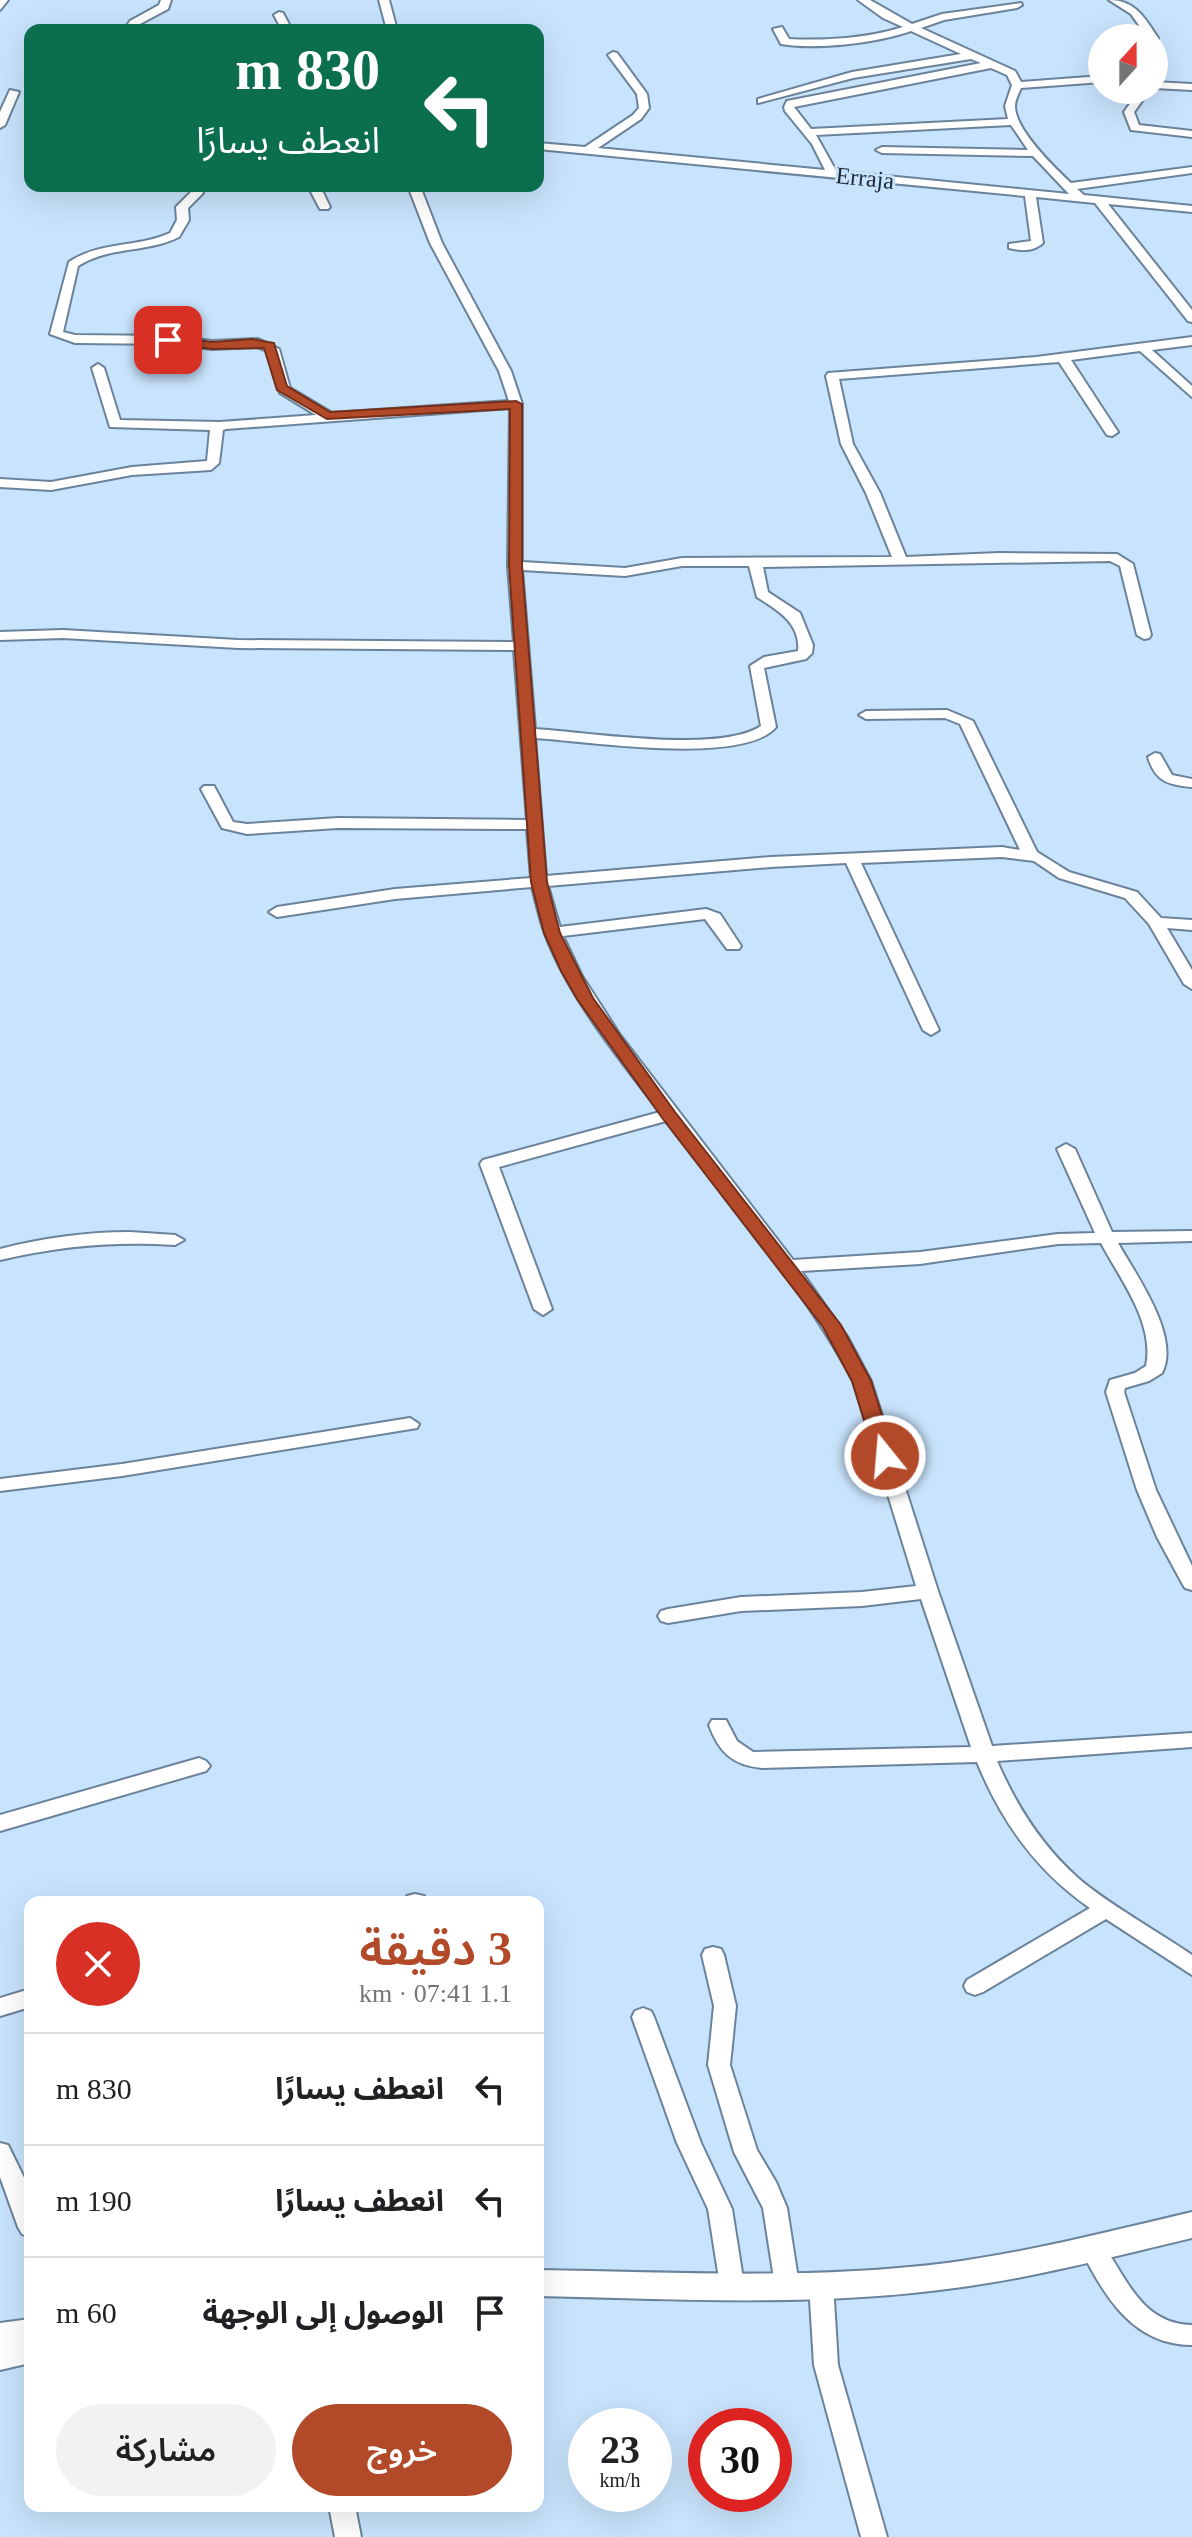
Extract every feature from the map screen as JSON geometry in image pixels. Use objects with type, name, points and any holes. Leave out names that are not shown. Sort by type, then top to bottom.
[{"type":"main road","points":[[544,2283],[787,2285],[913,2280],[1092,2248],[1192,2225]]},
{"type":"main road","points":[[0,2337],[24,2334]]},
{"type":"main road","points":[[0,2356],[24,2350]]},
{"type":"street","points":[[0,7],[3,0]]},
{"type":"street","points":[[133,24],[164,7],[166,0]]},
{"type":"street","points":[[384,0],[390,24]]},
{"type":"street","points":[[863,0],[910,28],[1011,73],[1017,85],[1010,107],[1016,122],[1037,153],[1082,199]]},
{"type":"street","points":[[1114,0],[1135,12],[1143,24]]},
{"type":"street","points":[[778,29],[785,42],[797,44],[889,35],[942,17],[1017,5]]},
{"type":"street","points":[[279,15],[284,24]]},
{"type":"street","points":[[587,151],[641,114],[644,108],[642,94],[613,55]]},
{"type":"street","points":[[762,101],[852,75],[974,55]]},
{"type":"street","points":[[832,175],[828,162],[808,132],[792,117],[791,103],[994,64]]},
{"type":"street","points":[[1017,85],[1088,80]]},
{"type":"street","points":[[1168,86],[1192,87]]},
{"type":"street","points":[[0,90],[24,93]]},
{"type":"street","points":[[0,125],[14,92]]},
{"type":"street","points":[[1135,104],[1129,112],[1135,128],[1192,134]]},
{"type":"street","points":[[808,132],[1016,122]]},
{"type":"street","name":"Erraja","points":[[544,147],[1192,209]]},
{"type":"street","points":[[882,150],[1037,153]]},
{"type":"street","points":[[1067,187],[1192,170]]},
{"type":"street","points":[[197,192],[182,207],[181,226],[170,239],[145,246],[102,251],[73,264],[56,334],[75,339],[264,344],[272,347],[284,390],[327,416]]},
{"type":"street","points":[[317,192],[324,207]]},
{"type":"street","points":[[416,192],[436,243],[505,371],[516,404],[515,566],[539,882],[552,933],[585,999],[669,1115],[831,1325],[862,1381],[928,1591],[984,1754],[999,1790],[1024,1833],[1071,1884],[1192,1966]]},
{"type":"street","points":[[1013,246],[1029,247],[1037,243],[1030,195]]},
{"type":"street","points":[[1100,202],[1192,318]]},
{"type":"street","points":[[900,560],[873,493],[847,444],[832,376],[1063,358],[1192,341]]},
{"type":"street","points":[[1142,347],[1192,393]]},
{"type":"street","points":[[1063,358],[1112,432]]},
{"type":"street","points":[[98,368],[115,424],[220,426],[516,404]]},
{"type":"street","points":[[0,483],[20,487],[62,485],[132,471],[206,467],[213,463],[216,431],[220,426]]},
{"type":"street","points":[[515,566],[625,572],[673,562],[858,563],[1112,557],[1126,564],[1144,635]]},
{"type":"street","points":[[528,733],[667,743],[706,742],[763,732],[769,727],[768,715],[757,666],[769,660],[801,656],[805,653],[806,645],[795,616],[762,594],[755,563]]},
{"type":"street","points":[[0,636],[63,634],[238,644],[522,646]]},
{"type":"street","points":[[866,715],[947,714],[966,721],[1030,854]]},
{"type":"street","points":[[1155,757],[1164,778],[1192,783]]},
{"type":"street","points":[[209,789],[227,825],[247,829],[338,823],[535,825]]},
{"type":"street","points":[[277,912],[395,894],[851,857],[952,852],[1030,854],[1064,875],[1131,895],[1156,922],[1192,984]]},
{"type":"street","points":[[851,857],[931,1030]]},
{"type":"street","points":[[552,933],[706,914],[714,917],[733,946]]},
{"type":"street","points":[[1156,922],[1192,925]]},
{"type":"street","points":[[543,1309],[489,1164],[669,1115]]},
{"type":"street","points":[[1066,1149],[1106,1238],[1141,1301],[1158,1353],[1155,1369],[1142,1377],[1117,1384],[1115,1392],[1146,1493],[1192,1583]]},
{"type":"street","points":[[0,1255],[82,1237],[125,1235],[175,1240]]},
{"type":"street","points":[[788,1266],[846,1260],[920,1258],[1058,1239],[1192,1236]]},
{"type":"street","points":[[0,1485],[122,1470],[410,1424]]},
{"type":"street","points":[[668,1616],[741,1604],[862,1599],[928,1591]]},
{"type":"street","points":[[719,1725],[728,1749],[747,1759],[984,1754],[1192,1740]]},
{"type":"street","points":[[0,1823],[199,1766]]},
{"type":"street","points":[[975,1986],[1105,1909]]},
{"type":"street","points":[[713,1955],[725,2006],[719,2065],[746,2152],[768,2189],[775,2208],[787,2285]]},
{"type":"street","points":[[0,2007],[24,2000]]},
{"type":"street","points":[[643,2017],[689,2143],[720,2209],[732,2285]]},
{"type":"street","points":[[0,2152],[24,2208]]},
{"type":"street","points":[[1092,2248],[1144,2322],[1169,2336],[1192,2335]]},
{"type":"street","points":[[821,2284],[826,2365],[874,2537]]},
{"type":"street","points":[[343,2512],[348,2537]]},
{"type":"route","points":[[168,340],[212,345],[269,345],[273,349],[281,387],[327,416],[516,404],[515,566],[539,882],[546,916],[569,971],[585,999],[669,1115],[798,1278],[848,1351],[862,1381],[885,1456]]}]
